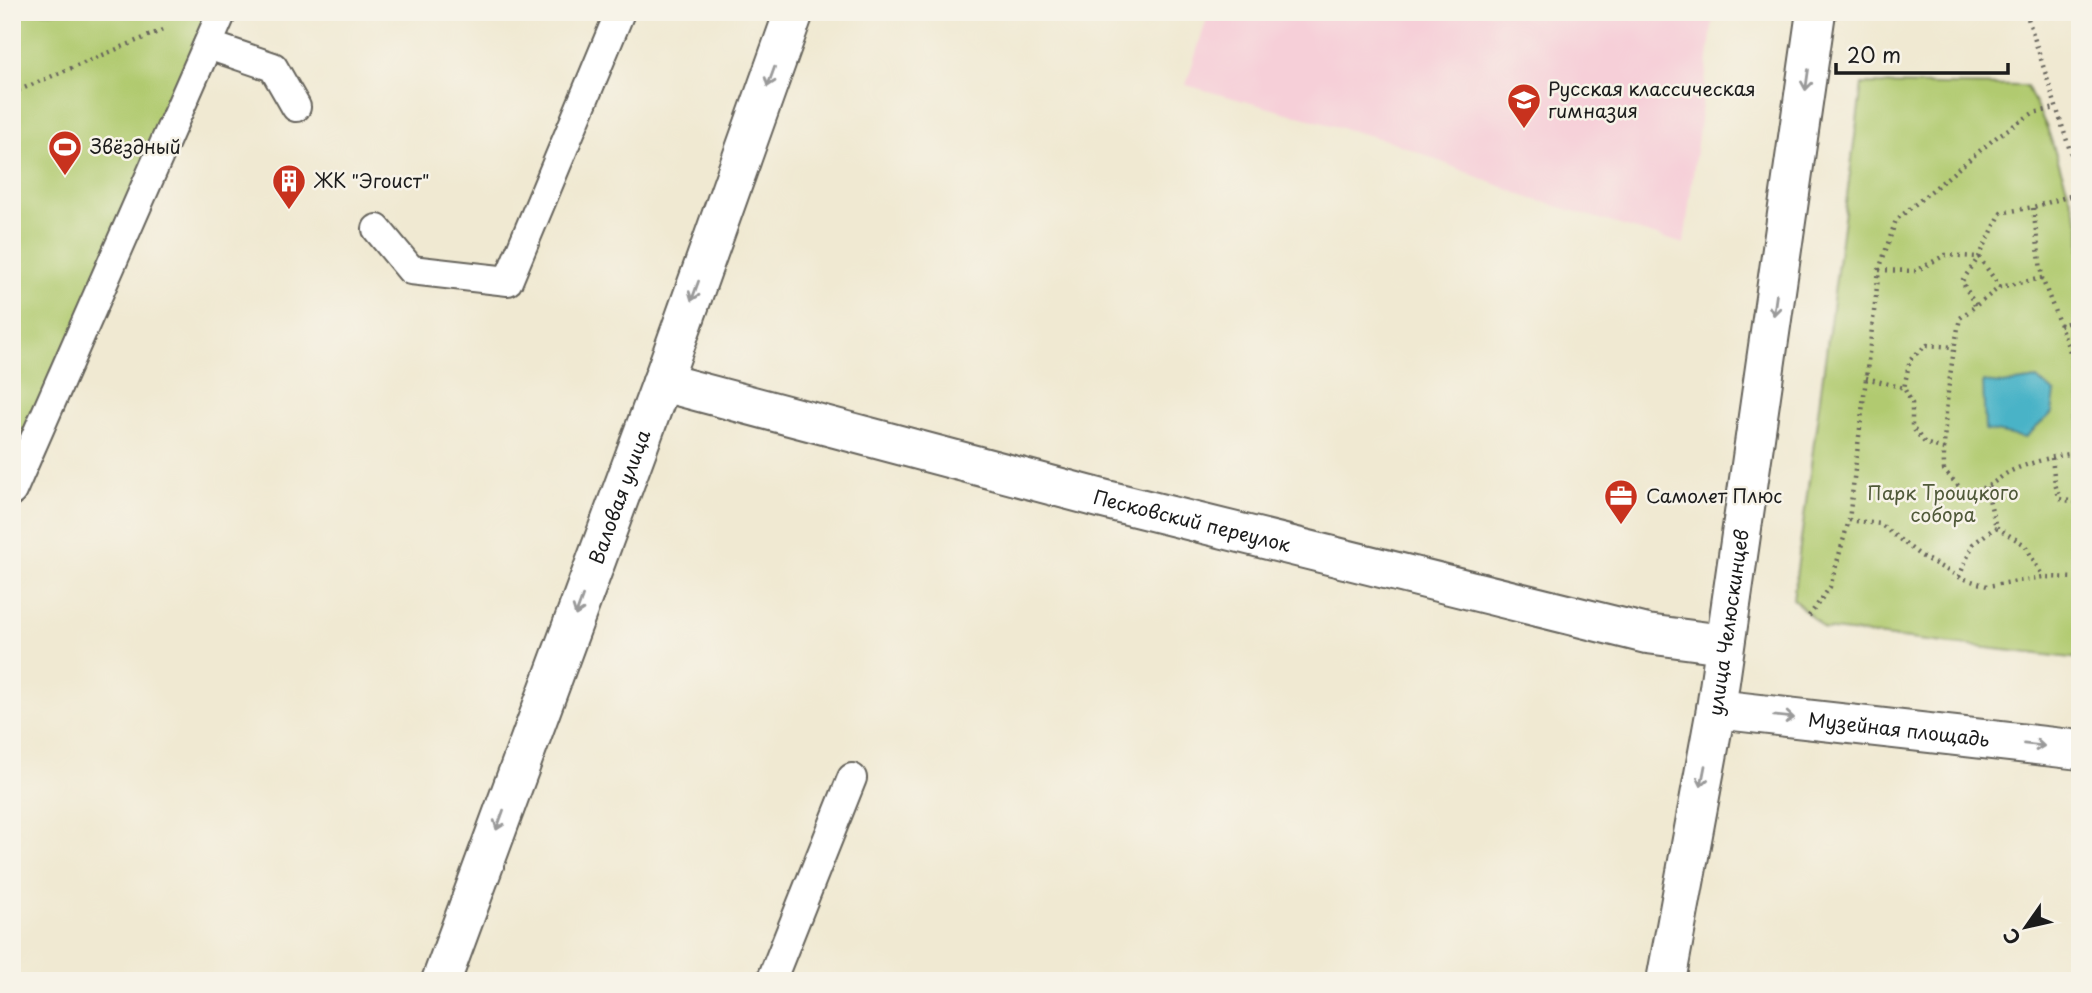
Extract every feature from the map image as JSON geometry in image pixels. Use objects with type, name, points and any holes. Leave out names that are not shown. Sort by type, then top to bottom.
[{"type":"street","name":"Валовая улица","points":[[440,981],[662,382],[794,12]]},
{"type":"street","name":"улица Челюскинцев","points":[[1666,981],[1716,709],[1816,12]]},
{"type":"street","name":"Песковский переулок","points":[[662,382],[1103,499],[1647,634],[1724,644]]},
{"type":"street","name":"Музейная площадь","points":[[1716,709],[2080,750]]},
{"type":"lane","points":[[12,491],[222,12]]},
{"type":"lane","points":[[377,229],[411,270],[508,281],[620,12]]},
{"type":"lane","points":[[208,46],[273,67],[296,107]]},
{"type":"lane","points":[[771,981],[852,778]]},
{"type":"path","points":[[2026,12],[2080,181]]},
{"type":"path","points":[[12,93],[167,28]]},
{"type":"path","points":[[1809,616],[1830,587],[1849,520],[1879,270],[1896,220],[1999,135],[2033,113],[2056,108]]},
{"type":"path","points":[[1975,305],[1962,281],[1979,257],[2001,213],[2080,193]]},
{"type":"path","points":[[2033,207],[2042,278],[2080,378]]},
{"type":"path","points":[[1879,270],[1916,271],[1945,255],[1979,257]]},
{"type":"path","points":[[1979,257],[2000,287]]},
{"type":"path","points":[[2042,278],[2000,287],[1960,318],[1954,347],[1944,470],[1963,491],[1986,487],[2016,469],[2079,453],[2080,442]]},
{"type":"path","points":[[2059,325],[2080,320]]},
{"type":"path","points":[[1944,449],[1925,443],[1912,427],[1912,404],[1903,388],[1910,359],[1927,345],[1954,347]]},
{"type":"path","points":[[1866,378],[1903,388]]},
{"type":"path","points":[[2052,458],[2054,484],[2060,499],[2080,501]]},
{"type":"path","points":[[1986,487],[1996,527],[2025,545],[2043,577]]},
{"type":"path","points":[[1849,520],[1880,524],[1921,556],[1959,577],[1987,586],[2043,577],[2080,578]]},
{"type":"path","points":[[1959,577],[1973,544],[1996,527]]},
{"type":"shaded area","name":"Русская классическая гимназия","points":[[1209,12],[1714,12],[1684,244],[1529,198],[1393,142],[1186,85]]},
{"type":"green space","name":"Звёздный","points":[[12,12],[222,12],[12,491]]},
{"type":"green space","name":"Парк Троицкого собора","points":[[1862,84],[2027,86],[2047,128],[2080,226],[2080,659],[1824,629],[1793,599]]},
{"type":"water","points":[[2037,379],[2055,393],[2052,413],[2025,438],[1985,430],[1983,382],[2002,384]]},
{"type":"place","name":"Русская классическая гимназия","points":[[1524,130]]},
{"type":"place","name":"Звёздный","points":[[65,177]]},
{"type":"place","name":"ЖК \"Эгоист\"","points":[[289,211]]},
{"type":"place","name":"Самолет Плюс","points":[[1621,526]]}]
